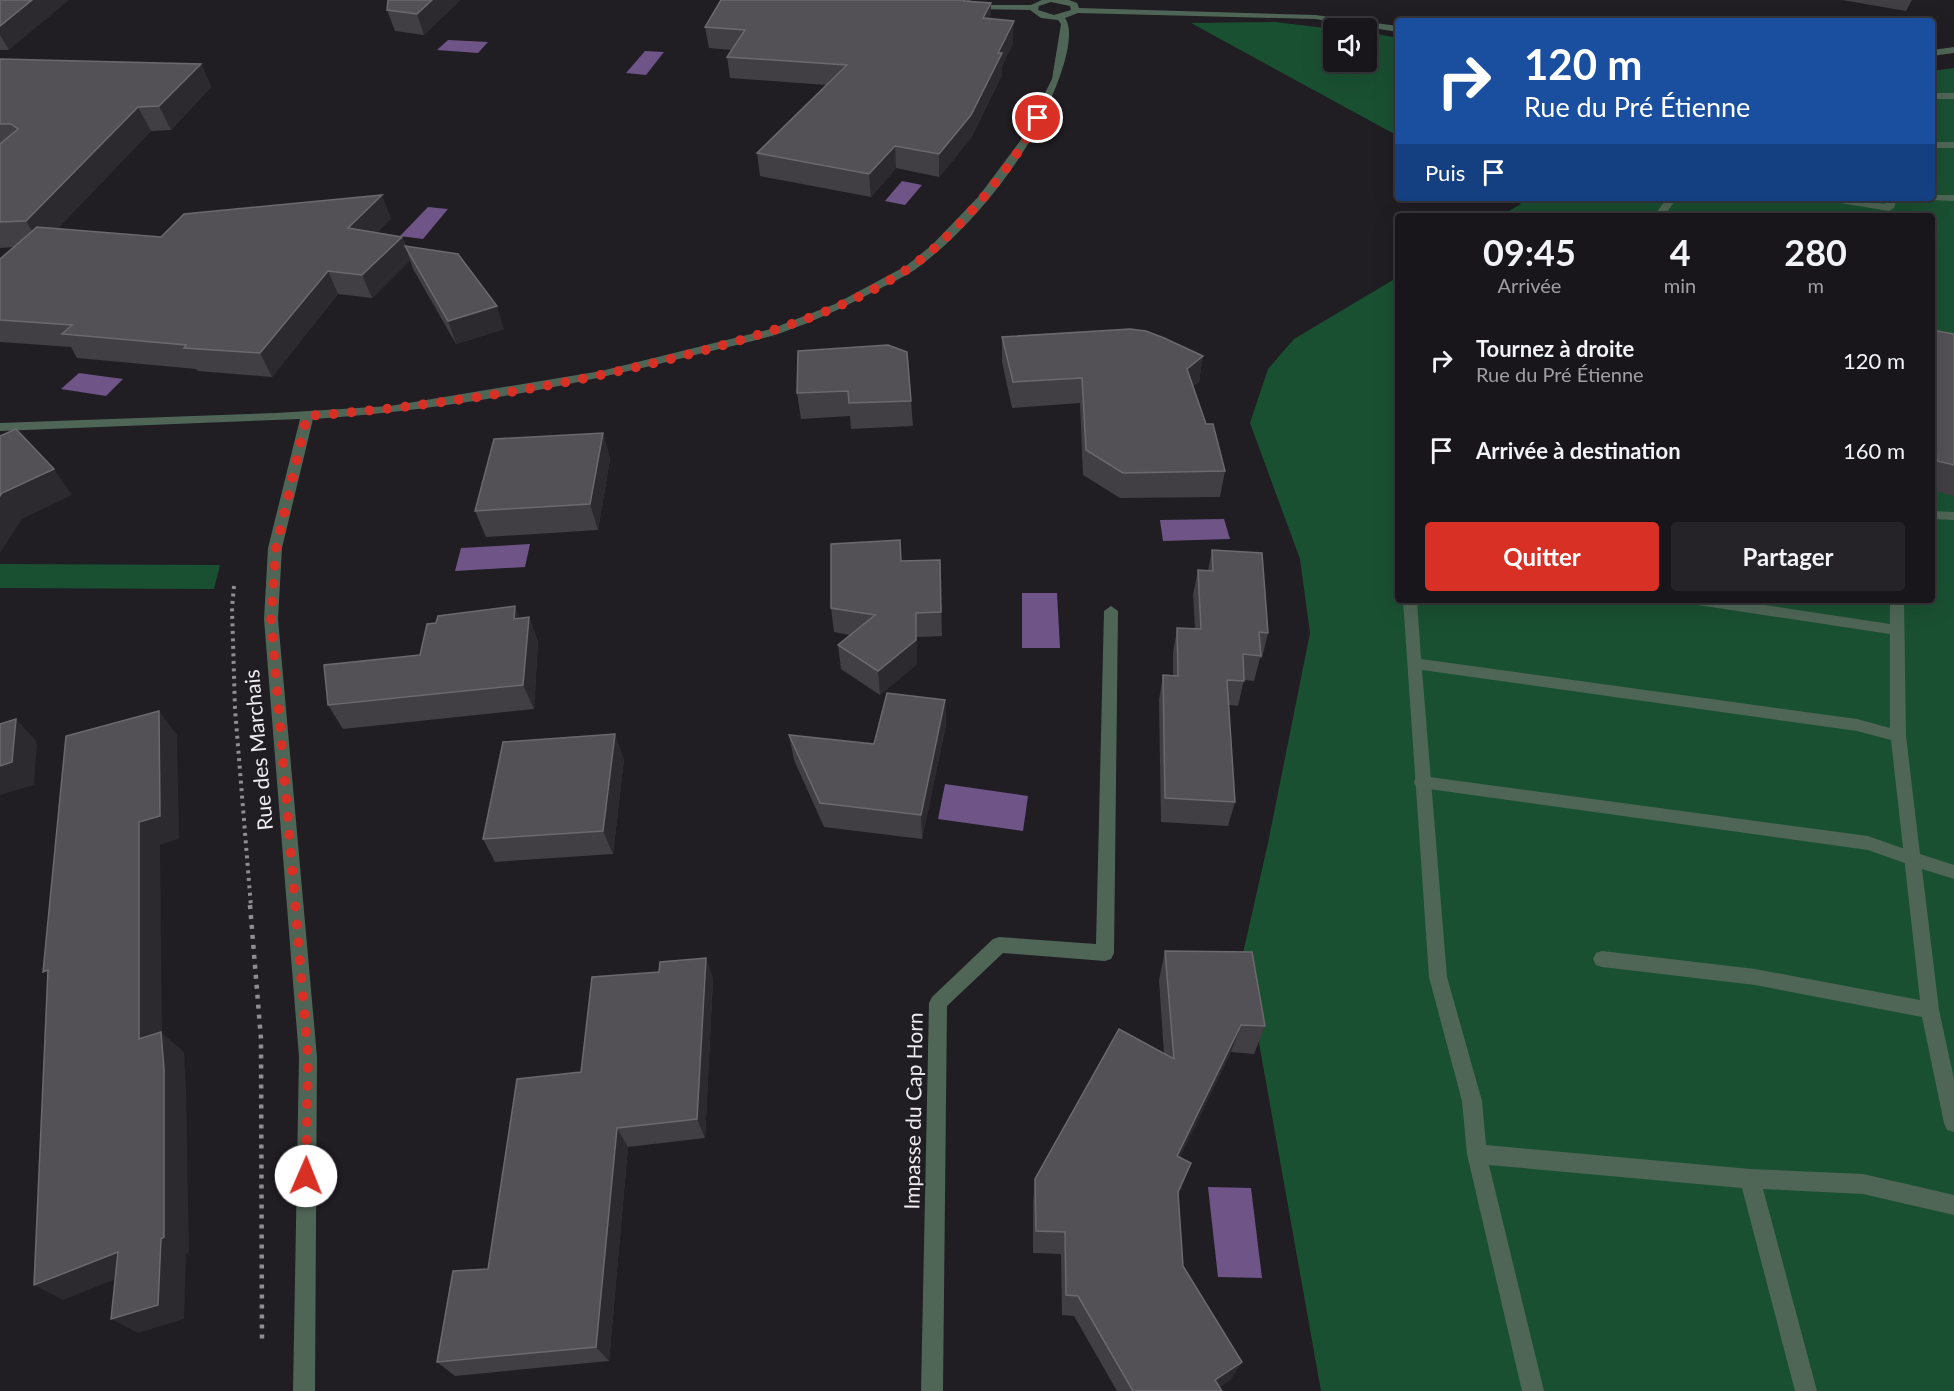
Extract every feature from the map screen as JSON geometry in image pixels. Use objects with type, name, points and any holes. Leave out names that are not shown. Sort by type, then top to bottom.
[{"type":"street","points":[[1034,8],[1039,3],[1057,0],[1070,3],[1075,10]]},
{"type":"street","points":[[960,6],[1034,8],[1041,15],[1061,18],[1072,14],[1075,10],[1315,17],[1395,29]]},
{"type":"street","points":[[0,427],[307,416],[390,410],[601,375],[775,331],[839,306],[909,268],[936,247],[983,198],[1028,137],[1056,79],[1064,38],[1065,24],[1061,18]]},
{"type":"street","points":[[1935,53],[1954,50]]},
{"type":"street","points":[[1935,96],[1954,96]]},
{"type":"street","points":[[1935,145],[1954,145]]},
{"type":"street","points":[[1935,198],[1954,198]]},
{"type":"street","points":[[1849,201],[1890,207]]},
{"type":"street","name":"Rue des Marchais","points":[[304,1391],[308,1057],[271,619],[276,548],[307,416]]},
{"type":"street","points":[[1935,514],[1954,516]]},
{"type":"street","points":[[1410,603],[1438,977],[1472,1101],[1477,1154],[1533,1391]]},
{"type":"street","points":[[1718,603],[1897,630]]},
{"type":"street","points":[[1897,603],[1898,736],[1930,1010],[1954,1124]]},
{"type":"street","name":"Impasse du Cap Horn","points":[[932,1391],[938,1003],[999,945],[1105,953],[1111,611]]},
{"type":"street","points":[[1416,664],[1845,723],[1898,736]]},
{"type":"street","points":[[1422,782],[1868,843],[1954,872]]},
{"type":"street","points":[[1602,959],[1755,977],[1930,1010]]},
{"type":"street","points":[[1477,1154],[1750,1179],[1863,1184],[1954,1205]]},
{"type":"street","points":[[1750,1179],[1806,1391]]},
{"type":"path","points":[[234,585],[232,608],[235,709],[261,1039],[262,1344]]},
{"type":"green space","points":[[1275,22],[1323,28],[1323,72],[1377,72],[1377,34],[1395,37],[1395,134],[1191,23]]},
{"type":"green space","points":[[1954,68],[1954,1391],[1321,1391],[1243,953],[1268,843],[1310,633],[1300,559],[1250,423],[1268,369],[1294,339],[1395,279],[1395,603],[1935,603],[1935,213],[1505,213],[1521,204],[1516,201],[1935,201],[1935,71]]},
{"type":"green space","points":[[0,564],[220,565],[214,589],[0,588]]},
{"type":"shaded area","points":[[448,40],[488,42],[478,53],[437,50]]},
{"type":"shaded area","points":[[645,51],[664,52],[646,75],[626,73]]},
{"type":"shaded area","points":[[902,181],[922,185],[905,205],[885,201]]},
{"type":"shaded area","points":[[428,207],[448,209],[423,239],[400,236]]},
{"type":"shaded area","points":[[79,373],[123,379],[106,396],[61,389]]},
{"type":"shaded area","points":[[1224,519],[1230,539],[1163,541],[1160,520]]},
{"type":"shaded area","points":[[530,544],[525,567],[455,571],[461,548]]},
{"type":"shaded area","points":[[1022,593],[1057,593],[1060,648],[1022,648]]},
{"type":"shaded area","points":[[945,784],[1028,796],[1023,831],[938,819]]},
{"type":"shaded area","points":[[1208,1187],[1251,1188],[1262,1278],[1218,1277]]},
{"type":"building","points":[[0,0],[32,0],[0,26]]},
{"type":"building","points":[[388,0],[432,0],[417,14],[387,10]]},
{"type":"building","points":[[721,0],[964,0],[991,3],[983,18],[1014,21],[998,53],[1002,53],[971,115],[939,154],[895,146],[869,174],[757,153],[847,65],[727,57],[745,30],[705,27]]},
{"type":"building","points":[[0,59],[201,64],[159,106],[138,107],[26,221],[0,222],[0,144],[18,129],[11,124],[0,124]]},
{"type":"building","points":[[382,195],[348,228],[402,237],[362,275],[328,271],[260,353],[184,348],[186,345],[62,334],[72,325],[0,320],[0,259],[37,227],[161,237],[184,214]]},
{"type":"building","points":[[405,246],[458,254],[497,306],[448,321]]},
{"type":"building","points":[[1130,329],[1146,331],[1203,356],[1187,369],[1206,424],[1213,424],[1225,471],[1123,473],[1086,450],[1082,378],[1013,382],[1002,337]]},
{"type":"building","points":[[1935,331],[1954,334],[1954,465],[1937,461]]},
{"type":"building","points":[[888,345],[907,352],[911,401],[849,403],[848,391],[797,393],[798,351]]},
{"type":"building","points":[[16,429],[54,469],[0,496],[0,436]]},
{"type":"building","points":[[603,433],[590,504],[475,511],[494,439]]},
{"type":"building","points":[[900,540],[901,561],[940,560],[941,612],[916,613],[916,640],[878,671],[838,645],[875,615],[831,608],[831,544]]},
{"type":"building","points":[[1212,550],[1262,553],[1268,633],[1259,632],[1261,656],[1243,654],[1244,681],[1227,680],[1235,802],[1165,798],[1163,675],[1178,676],[1177,628],[1201,629],[1198,570],[1213,571]]},
{"type":"building","points":[[515,606],[514,619],[529,617],[523,685],[328,705],[324,665],[420,655],[427,624],[436,623],[438,616]]},
{"type":"building","points":[[887,693],[945,700],[921,815],[820,803],[789,735],[874,744]]},
{"type":"building","points":[[159,711],[160,816],[139,822],[139,1039],[161,1032],[164,1069],[164,1237],[161,1239],[158,1305],[111,1319],[118,1252],[34,1285],[48,970],[43,972],[66,736]]},
{"type":"building","points":[[16,719],[12,762],[0,766],[0,724]]},
{"type":"building","points":[[615,734],[603,831],[483,839],[503,742]]},
{"type":"building","points":[[1165,951],[1252,952],[1265,1026],[1241,1025],[1177,1156],[1191,1163],[1178,1192],[1183,1266],[1242,1362],[1215,1380],[1222,1391],[1133,1391],[1078,1296],[1066,1295],[1065,1232],[1036,1231],[1035,1179],[1119,1029],[1174,1059]]},
{"type":"building","points":[[706,958],[697,1119],[617,1128],[596,1347],[437,1362],[453,1271],[488,1269],[517,1079],[581,1072],[592,977],[659,972],[660,962]]},
{"type":"route","points":[[306,1176],[308,1057],[271,619],[276,548],[307,416],[390,410],[601,375],[775,331],[839,306],[909,268],[936,247],[983,198],[1028,137],[1038,118]]}]
